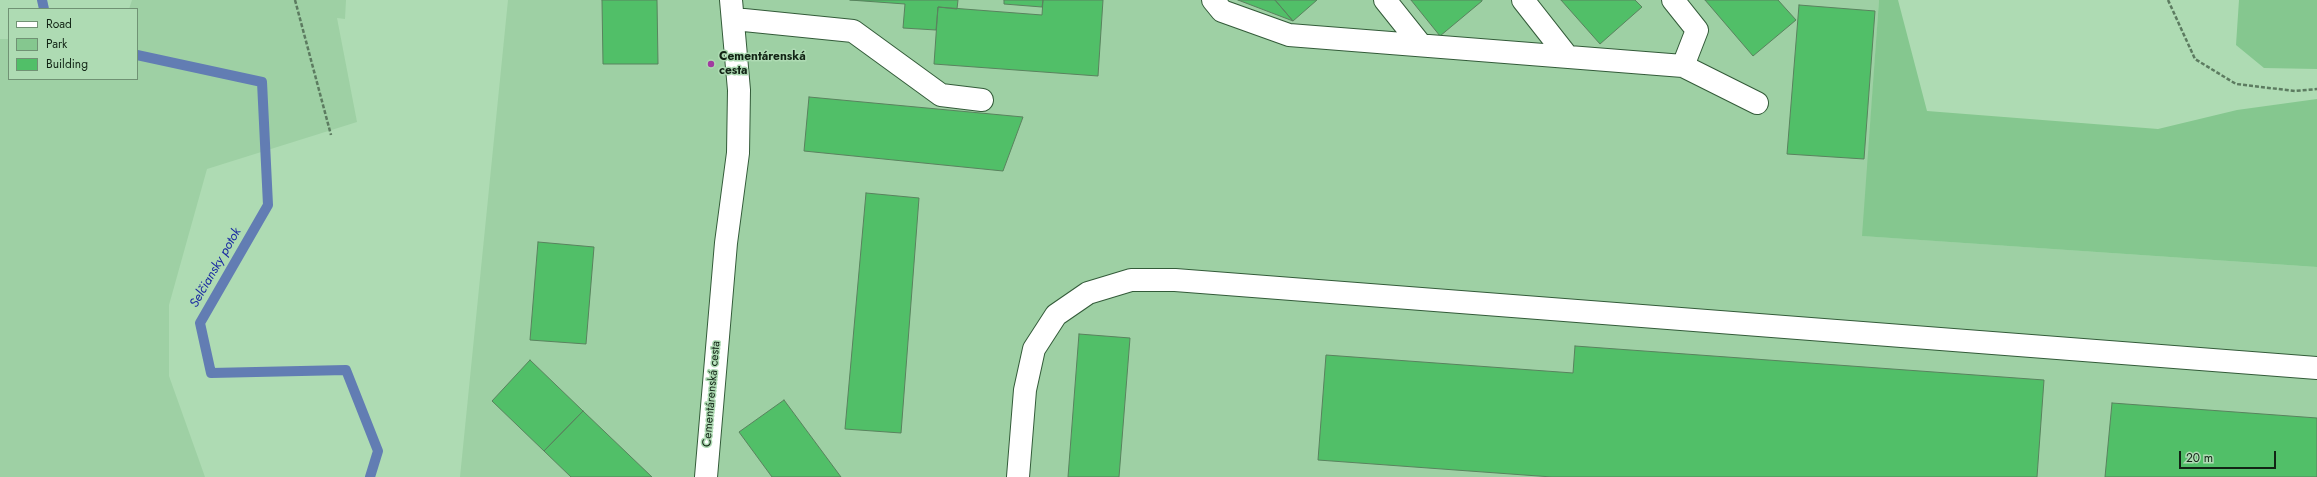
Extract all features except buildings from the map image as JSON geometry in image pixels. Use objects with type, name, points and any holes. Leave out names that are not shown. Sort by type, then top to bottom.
[{"type":"street","points":[[1213,0],[1222,11],[1290,35],[1682,66],[1757,103]]},
{"type":"street","points":[[1385,0],[1420,45]]},
{"type":"street","points":[[1523,0],[1568,56]]},
{"type":"street","points":[[1672,0],[1697,30],[1682,66]]},
{"type":"street","points":[[733,9],[854,31],[941,95],[982,100]]},
{"type":"street","name":"Cementárenská cesta","points":[[706,477],[726,243],[738,153],[740,90],[733,9]]},
{"type":"street","points":[[1018,477],[1024,390],[1034,349],[1056,316],[1069,306],[1088,293],[1130,280],[1175,280],[2317,368]]},
{"type":"path","points":[[296,0],[331,135]]},
{"type":"path","points":[[2168,0],[2195,58],[2236,84],[2295,91],[2317,89]]},
{"type":"shaded area","points":[[132,0],[346,0],[345,19],[337,18],[357,122],[207,169],[169,305],[169,376],[205,477],[0,477],[0,39],[8,39],[8,80],[138,80],[138,8],[129,8]]},
{"type":"shaded area","points":[[508,0],[1879,0],[1863,236],[2317,267],[2317,477],[460,477]]},
{"type":"green space","points":[[1879,0],[1898,0],[1927,111],[2158,129],[2237,110],[2317,99],[2317,267],[1862,236]]},
{"type":"green space","points":[[2239,0],[2317,0],[2317,69],[2264,68],[2236,45]]},
{"type":"waterway","name":"Selčiansky potok","points":[[42,0],[44,8]]},
{"type":"waterway","name":"Selčiansky potok","points":[[138,55],[262,82],[268,205],[200,323],[211,373],[346,370],[378,451],[370,477]]},
{"type":"place","name":"Cementárenská cesta","points":[[711,64]]}]
